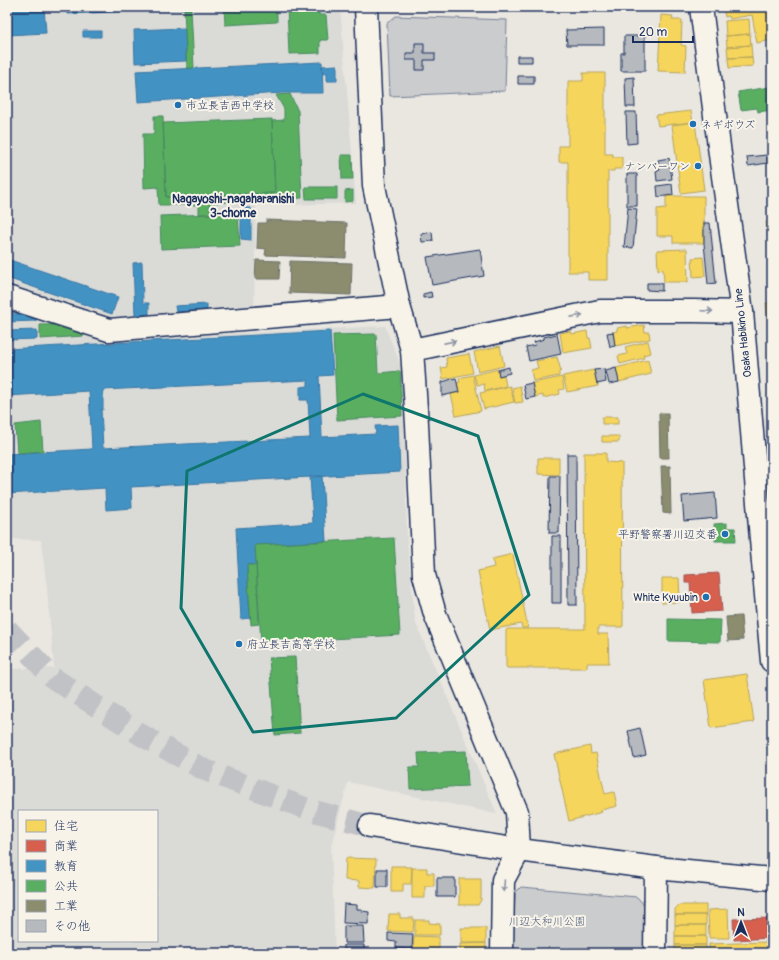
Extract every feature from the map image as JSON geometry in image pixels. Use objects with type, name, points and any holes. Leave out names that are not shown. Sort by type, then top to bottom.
[{"type":"street","points":[[366,7],[374,186],[399,306],[412,350],[424,574],[435,614],[516,812],[519,850],[503,880],[502,953]]},
{"type":"street","name":"Osaka Habikino Line","points":[[701,7],[742,312],[767,553],[772,661]]},
{"type":"street","points":[[7,297],[109,330],[399,306]]},
{"type":"street","points":[[412,350],[600,311],[694,310],[742,312]]},
{"type":"street","points":[[370,826],[519,850],[656,868],[772,879]]},
{"type":"street","points":[[656,868],[656,953]]},
{"type":"highlighted area","points":[[363,394],[478,436],[529,595],[396,718],[253,732],[181,608],[187,471]]},
{"type":"shaded area","name":"市立長吉西中学校","points":[[7,7],[340,7],[356,203],[256,206],[254,310],[116,321],[7,286]]},
{"type":"shaded area","name":"府立長吉高等学校","points":[[7,312],[100,340],[385,326],[403,371],[407,539],[415,621],[497,814],[348,782],[331,846],[335,953],[7,953],[7,669],[54,668],[41,540],[7,539]]},
{"type":"green space","points":[[396,16],[507,20],[505,91],[390,96],[387,23]]},
{"type":"green space","name":"川辺大和川公園","points":[[521,887],[637,897],[645,906],[644,953],[513,953],[515,893]]},
{"type":"building: 住宅","points":[[723,7],[772,7],[772,40],[757,43],[752,15],[730,19],[729,16],[725,17]]},
{"type":"building: 住宅","points":[[661,15],[673,16],[672,20],[682,20],[681,45],[686,46],[685,72],[658,71]]},
{"type":"building: 住宅","points":[[749,19],[750,34],[726,36],[725,21]]},
{"type":"building: 住宅","points":[[750,34],[751,45],[727,47],[726,36]]},
{"type":"building: 住宅","points":[[751,45],[752,57],[728,58],[727,47]]},
{"type":"building: 住宅","points":[[752,57],[753,66],[729,68],[728,58]]},
{"type":"building: 住宅","points":[[583,73],[605,73],[605,154],[613,154],[613,157],[622,157],[622,169],[608,171],[608,280],[588,280],[588,272],[568,272],[568,162],[559,162],[559,146],[568,146],[568,81],[583,81]]},
{"type":"building: 住宅","points":[[691,111],[693,122],[658,126],[656,115]]},
{"type":"building: 住宅","points":[[695,122],[704,190],[681,193],[672,125]]},
{"type":"building: 住宅","points":[[666,196],[704,196],[704,243],[673,243],[673,236],[657,236],[657,209],[666,208]]},
{"type":"building: 住宅","points":[[772,221],[772,264],[766,222]]},
{"type":"building: 住宅","points":[[687,249],[688,282],[664,282],[663,269],[658,270],[657,250]]},
{"type":"building: 住宅","points":[[703,257],[705,276],[693,277],[692,258]]},
{"type":"building: 住宅","points":[[766,303],[772,303],[772,326],[769,327]]},
{"type":"building: 住宅","points":[[644,325],[645,332],[649,332],[650,339],[615,346],[613,332],[617,331],[617,328]]},
{"type":"building: 住宅","points":[[571,331],[572,334],[587,331],[592,348],[563,353],[560,333]]},
{"type":"building: 住宅","points":[[648,341],[651,353],[643,355],[644,358],[620,364],[618,356],[627,354],[625,347]]},
{"type":"building: 住宅","points":[[500,346],[504,366],[478,372],[474,352]]},
{"type":"building: 住宅","points":[[469,354],[473,373],[443,379],[441,368],[447,367],[446,358]]},
{"type":"building: 住宅","points":[[557,357],[561,371],[559,372],[559,376],[533,381],[531,370],[538,368],[536,361]]},
{"type":"building: 住宅","points":[[648,360],[651,374],[619,382],[616,368]]},
{"type":"building: 住宅","points":[[498,369],[499,376],[504,375],[506,386],[485,391],[484,384],[477,385],[474,375]]},
{"type":"building: 住宅","points":[[594,370],[598,386],[567,392],[563,376]]},
{"type":"building: 住宅","points":[[473,375],[481,411],[456,416],[451,394],[459,392],[457,383],[460,382],[459,378]]},
{"type":"building: 住宅","points":[[562,377],[564,389],[559,390],[560,394],[543,398],[543,395],[535,397],[532,383]]},
{"type":"building: 住宅","points":[[510,386],[514,402],[484,409],[480,393]]},
{"type":"building: 住宅","points":[[520,386],[523,402],[515,403],[512,388]]},
{"type":"building: 住宅","points":[[602,417],[618,417],[618,424],[602,424]]},
{"type":"building: 住宅","points":[[602,436],[619,436],[619,442],[602,442]]},
{"type":"building: 住宅","points":[[584,453],[606,453],[606,462],[622,463],[623,626],[598,627],[598,634],[608,634],[609,663],[587,663],[586,668],[507,668],[507,629],[585,629]]},
{"type":"building: 住宅","points":[[538,458],[559,458],[559,475],[538,474]]},
{"type":"building: 住宅","points":[[513,554],[528,628],[522,628],[521,624],[490,630],[478,571],[494,567],[492,559]]},
{"type":"building: 住宅","points":[[662,578],[679,578],[680,602],[662,603]]},
{"type":"building: 住宅","points":[[747,674],[754,722],[711,728],[704,680]]},
{"type":"building: 住宅","points":[[590,746],[591,754],[596,753],[605,794],[614,792],[617,806],[601,810],[602,812],[569,821],[554,754]]},
{"type":"building: 住宅","points":[[346,858],[376,859],[375,888],[359,887],[359,881],[345,880]]},
{"type":"building: 住宅","points":[[391,866],[412,867],[411,884],[403,884],[403,892],[391,892]]},
{"type":"building: 住宅","points":[[412,868],[427,868],[427,873],[434,873],[434,886],[425,886],[425,898],[412,898]]},
{"type":"building: 住宅","points":[[459,879],[481,879],[481,900],[478,905],[459,905]]},
{"type":"building: 住宅","points":[[679,905],[706,905],[706,915],[675,915],[675,909]]},
{"type":"building: 住宅","points":[[728,909],[729,938],[709,938],[708,910]]},
{"type":"building: 住宅","points":[[389,914],[400,914],[400,918],[414,918],[413,932],[388,931]]},
{"type":"building: 住宅","points":[[675,915],[706,915],[706,925],[675,925]]},
{"type":"building: 住宅","points":[[415,920],[429,920],[429,923],[440,924],[440,935],[415,935]]},
{"type":"building: 住宅","points":[[675,925],[706,925],[706,936],[675,936]]},
{"type":"building: 住宅","points":[[461,928],[486,928],[486,943],[461,943]]},
{"type":"building: 住宅","points":[[414,936],[439,937],[439,949],[430,948],[430,953],[413,952]]},
{"type":"building: 住宅","points":[[675,936],[706,936],[706,945],[675,945]]},
{"type":"building: 住宅","points":[[767,942],[767,953],[709,953],[709,944]]},
{"type":"building: 住宅","points":[[486,943],[486,953],[460,953],[460,944]]},
{"type":"building: 住宅","points":[[675,945],[706,945],[706,953],[675,953]]},
{"type":"building: 商業","name":"White Kyuubin","points":[[719,573],[722,611],[692,613],[690,583],[685,583],[685,575]]},
{"type":"building: 商業","points":[[772,918],[772,938],[734,940],[733,919]]},
{"type":"building: 教育","points":[[7,7],[44,7],[46,33],[7,35]]},
{"type":"building: 教育","points":[[67,7],[219,7],[67,14]]},
{"type":"building: 教育","points":[[185,28],[186,61],[135,63],[134,30]]},
{"type":"building: 教育","points":[[83,31],[101,31],[101,37],[83,37]]},
{"type":"building: 教育","points":[[322,62],[323,93],[282,93],[138,102],[136,71]]},
{"type":"building: 教育","points":[[337,65],[337,81],[327,81],[327,73],[323,74],[322,66]]},
{"type":"building: 教育","points":[[241,208],[251,208],[251,240],[241,239]]},
{"type":"building: 教育","points":[[7,259],[118,297],[112,314],[7,278]]},
{"type":"building: 教育","points":[[142,262],[143,303],[149,303],[149,314],[135,315],[133,263]]},
{"type":"building: 教育","points":[[207,304],[207,310],[176,312],[175,306]]},
{"type":"building: 教育","points":[[7,308],[13,308],[13,314],[36,313],[36,321],[7,322]]},
{"type":"building: 教育","points":[[37,330],[37,339],[7,340],[7,331]]},
{"type":"building: 教育","points":[[330,331],[333,375],[319,376],[322,437],[376,434],[375,426],[398,425],[400,472],[131,487],[132,508],[106,510],[105,488],[7,494],[7,454],[92,449],[89,391],[7,396],[7,349]],"holes":[[[308,380],[308,386],[300,387],[300,400],[308,400],[310,438],[103,448],[101,409],[103,410],[103,390]]]},
{"type":"building: 教育","points":[[310,476],[322,476],[326,541],[255,545],[256,565],[247,565],[250,618],[241,619],[236,528],[313,523]]},
{"type":"building: 公共","points":[[224,7],[277,7],[277,22],[225,25]]},
{"type":"building: 公共","points":[[287,7],[319,7],[319,15],[326,15],[328,40],[320,40],[320,53],[289,54]]},
{"type":"building: 公共","points":[[184,9],[191,9],[194,68],[187,68]]},
{"type":"building: 公共","points":[[770,87],[772,110],[758,112],[757,108],[741,110],[738,92]]},
{"type":"building: 公共","points":[[290,94],[298,111],[302,198],[210,203],[210,214],[199,214],[199,205],[159,205],[158,187],[144,188],[143,134],[154,134],[154,116],[163,116],[166,197],[275,193],[272,121],[284,120],[284,109],[276,95]]},
{"type":"building: 公共","points":[[272,119],[275,193],[166,197],[163,123]]},
{"type":"building: 公共","points":[[341,155],[352,155],[353,179],[342,179]]},
{"type":"building: 公共","points":[[305,187],[337,187],[337,199],[306,199]]},
{"type":"building: 公共","points":[[353,190],[353,201],[345,202],[345,191]]},
{"type":"building: 公共","points":[[238,213],[240,246],[161,249],[160,216]]},
{"type":"building: 公共","points":[[84,324],[84,336],[40,339],[40,325]]},
{"type":"building: 公共","points":[[376,334],[378,373],[400,371],[402,416],[337,420],[333,335]]},
{"type":"building: 公共","points":[[41,422],[43,451],[17,453],[15,425]]},
{"type":"building: 公共","name":"平野警察署川辺交番","points":[[727,523],[727,528],[735,528],[736,541],[715,541],[714,524]]},
{"type":"building: 公共","points":[[394,538],[400,635],[261,643],[255,545]]},
{"type":"building: 公共","points":[[247,565],[256,565],[259,624],[251,625]]},
{"type":"building: 公共","points":[[668,619],[721,620],[720,642],[668,641]]},
{"type":"building: 公共","points":[[295,657],[300,733],[275,735],[269,658]]},
{"type":"building: 公共","points":[[466,751],[468,786],[410,789],[409,767],[419,767],[418,753]]},
{"type":"building: 工業","points":[[266,220],[347,223],[346,258],[265,255],[266,249],[257,248],[258,223],[266,223]]},
{"type":"building: 工業","points":[[256,260],[280,261],[279,279],[255,279]]},
{"type":"building: 工業","points":[[290,261],[352,263],[351,295],[289,293]]},
{"type":"building: 工業","points":[[659,413],[668,413],[669,458],[660,458]]},
{"type":"building: 工業","points":[[661,466],[670,466],[671,514],[663,513]]},
{"type":"building: 工業","points":[[741,616],[743,640],[728,641],[726,617]]},
{"type":"building: その他","points":[[604,29],[604,45],[567,45],[566,30]]},
{"type":"building: その他","points":[[624,36],[645,36],[645,71],[621,71],[621,53],[624,53]]},
{"type":"building: その他","points":[[415,43],[424,43],[424,53],[435,53],[435,60],[424,60],[424,70],[416,70],[416,60],[406,60],[406,53],[415,53]]},
{"type":"building: その他","points":[[517,56],[532,56],[532,62],[517,62]]},
{"type":"building: その他","points":[[518,76],[534,76],[534,84],[518,84]]},
{"type":"building: その他","points":[[634,77],[635,107],[626,107],[625,78]]},
{"type":"building: その他","points":[[626,112],[636,112],[637,143],[627,144]]},
{"type":"building: その他","points":[[767,155],[768,163],[748,166],[747,157]]},
{"type":"building: その他","points":[[669,158],[672,179],[657,181],[656,171],[660,170],[658,160]]},
{"type":"building: その他","points":[[627,174],[637,174],[637,206],[627,206]]},
{"type":"building: その他","points":[[672,184],[673,195],[658,197],[657,186]]},
{"type":"building: その他","points":[[628,208],[637,209],[633,248],[624,247]]},
{"type":"building: その他","points":[[704,223],[710,223],[716,283],[708,284],[704,243]]},
{"type":"building: その他","points":[[432,232],[433,241],[422,242],[421,234]]},
{"type":"building: その他","points":[[480,249],[484,276],[432,285],[427,257]]},
{"type":"building: その他","points":[[647,283],[662,283],[662,291],[647,290]]},
{"type":"building: その他","points":[[431,292],[432,297],[423,298],[423,294]]},
{"type":"building: その他","points":[[613,332],[615,346],[610,347],[607,333]]},
{"type":"building: その他","points":[[557,334],[561,354],[529,361],[526,347],[535,345],[534,342],[544,339],[544,337]]},
{"type":"building: その他","points":[[509,367],[510,373],[499,376],[498,370]]},
{"type":"building: その他","points":[[616,368],[619,382],[609,384],[606,371]]},
{"type":"building: その他","points":[[604,369],[606,382],[597,384],[594,370]]},
{"type":"building: その他","points":[[456,378],[459,392],[442,396],[442,382]]},
{"type":"building: その他","points":[[532,383],[535,397],[526,399],[523,385]]},
{"type":"building: その他","points":[[567,454],[576,454],[577,605],[568,605]]},
{"type":"building: その他","points":[[550,476],[560,476],[559,533],[549,533]]},
{"type":"building: その他","points":[[715,493],[717,518],[684,521],[682,496]]},
{"type":"building: その他","points":[[552,536],[561,536],[561,603],[552,603]]},
{"type":"building: その他","points":[[640,728],[646,755],[634,758],[628,731]]},
{"type":"building: その他","points":[[377,869],[387,869],[387,887],[377,887]]},
{"type":"building: その他","points":[[437,878],[455,878],[455,897],[437,897]]},
{"type":"building: その他","points":[[344,904],[357,905],[357,909],[362,909],[362,911],[369,912],[368,924],[343,923]]},
{"type":"building: その他","points":[[344,926],[363,926],[364,943],[344,943]]},
{"type":"building: その他","points":[[388,933],[413,934],[412,949],[396,948],[396,942],[388,941]]},
{"type":"building: その他","points":[[344,945],[364,945],[364,953],[344,953]]},
{"type":"tunnel","points":[[7,629],[53,678],[143,736],[205,770],[310,810],[370,826]]},
{"type":"place","name":"市立長吉西中学校","points":[[178,105]]},
{"type":"place","name":"ネギボウズ","points":[[693,124]]},
{"type":"place","name":"ナンバーワン","points":[[698,166]]},
{"type":"place","name":"平野警察署川辺交番","points":[[725,534]]},
{"type":"place","name":"White Kyuubin","points":[[706,597]]},
{"type":"place","name":"府立長吉高等学校","points":[[239,644]]},
{"type":"district","name":"Nagayoshi-nagaharanishi 3-chome","points":[[233,206]]}]
